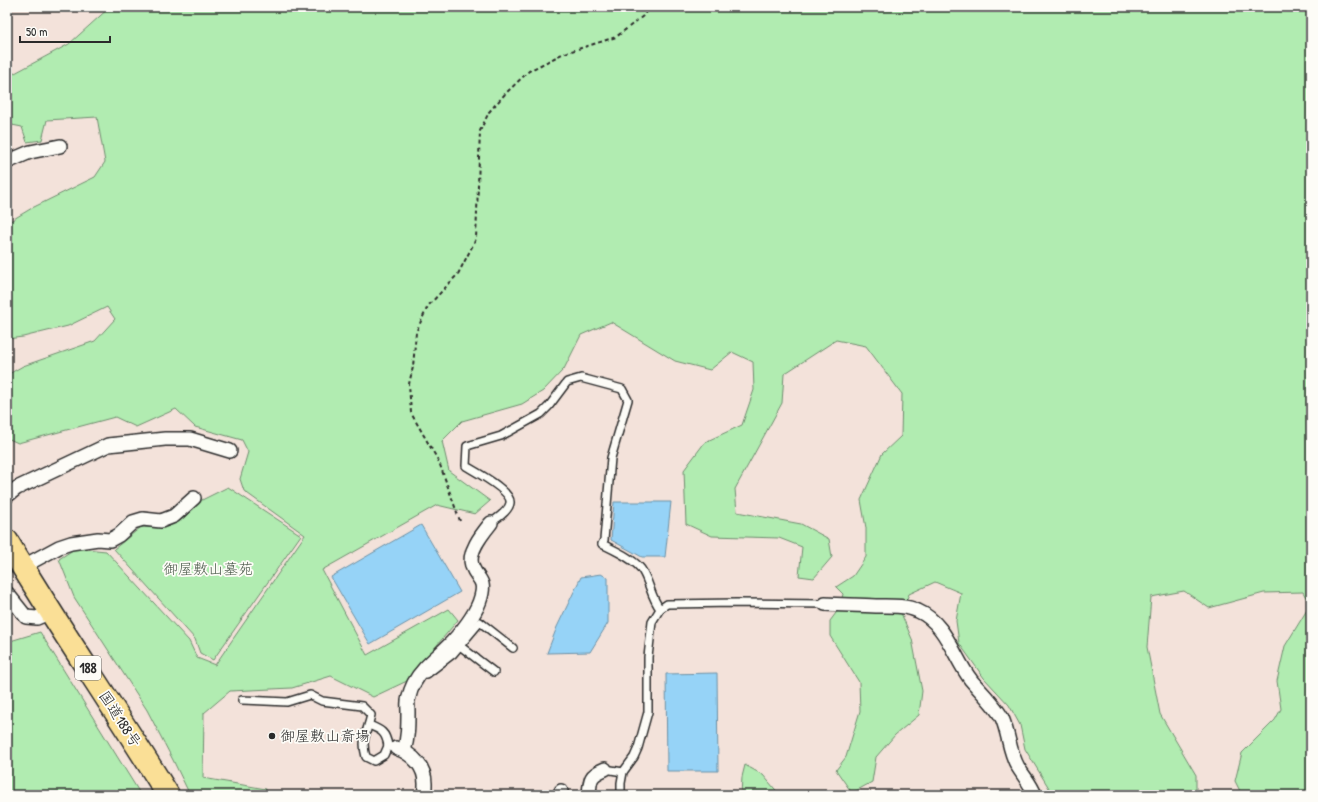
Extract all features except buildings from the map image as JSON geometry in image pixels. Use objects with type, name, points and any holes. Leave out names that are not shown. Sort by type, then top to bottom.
[{"type":"highway","name":"国道188号","points":[[7,541],[51,612],[129,731],[168,795]]},
{"type":"street","points":[[7,162],[30,152],[60,146]]},
{"type":"street","points":[[7,496],[18,488],[108,445],[165,438],[190,439],[230,451]]},
{"type":"street","points":[[22,566],[59,547],[71,543],[92,540],[110,540],[119,536],[133,522],[143,520],[161,521],[174,516],[194,498]]},
{"type":"street","points":[[423,795],[425,777],[420,765],[396,749],[408,740],[408,697],[415,681],[426,666],[452,642],[468,621],[481,599],[484,587],[472,566],[471,558],[474,549],[491,523]]},
{"type":"street","points":[[7,593],[26,617],[37,618],[51,612]]},
{"type":"street","points":[[825,604],[903,607],[918,611],[932,620],[945,636],[970,679],[1000,716],[1006,728],[1013,758],[1032,785],[1036,795]]},
{"type":"street","points":[[589,795],[590,781],[594,774],[605,769]]},
{"type":"lane","points":[[491,523],[506,510],[510,504],[510,497],[504,490],[466,466],[467,446],[501,436],[541,414],[549,406],[566,382],[580,378],[622,389],[628,400],[611,458],[604,540],[602,544],[632,560],[643,570],[654,602],[660,609]]},
{"type":"lane","points":[[621,795],[623,772],[634,757],[638,748],[648,712],[648,657],[651,629],[652,622],[660,609],[667,604],[825,604]]},
{"type":"lane","points":[[421,674],[427,674],[453,654],[480,622],[513,648]]},
{"type":"lane","points":[[460,646],[494,672]]},
{"type":"lane","points":[[242,700],[287,702],[310,695],[322,701],[362,706],[371,715],[364,737],[363,748],[366,757],[374,761],[396,749],[381,731],[369,725]]},
{"type":"lane","points":[[605,769],[623,772]]},
{"type":"path","points":[[460,521],[439,462],[411,412],[409,384],[413,367],[416,332],[428,306],[458,274],[476,239],[480,132],[489,112],[529,71],[562,54],[616,37],[643,16],[649,7]]},
{"type":"green space","points":[[110,7],[1311,7],[1311,795],[1242,795],[1235,781],[1242,753],[1275,720],[1281,709],[1277,681],[1285,646],[1310,605],[1303,592],[1264,593],[1209,608],[1184,591],[1151,597],[1147,647],[1160,714],[1196,775],[1196,795],[1051,795],[1049,788],[1025,749],[1020,725],[1009,705],[984,678],[959,643],[956,621],[961,593],[935,582],[909,594],[901,613],[912,639],[922,691],[919,715],[895,735],[876,757],[872,782],[852,793],[836,770],[846,757],[860,711],[859,682],[830,636],[830,621],[839,609],[843,594],[836,587],[853,576],[866,557],[866,528],[861,500],[882,454],[901,436],[902,394],[866,346],[836,340],[784,374],[782,403],[735,489],[737,512],[801,524],[829,539],[832,557],[814,578],[799,576],[802,547],[779,538],[712,536],[686,524],[684,470],[705,442],[742,425],[754,390],[753,362],[732,352],[710,370],[675,361],[611,322],[581,335],[564,369],[543,391],[522,404],[462,421],[442,441],[449,471],[490,501],[475,514],[437,505],[322,570],[367,655],[449,609],[458,620],[407,681],[373,697],[331,676],[292,688],[230,691],[204,713],[203,778],[266,789],[265,795],[190,795],[147,710],[74,597],[59,559],[76,548],[106,551],[189,641],[197,658],[215,665],[305,535],[244,491],[240,479],[248,452],[242,440],[195,427],[176,409],[136,427],[115,417],[18,443],[7,438],[7,375],[23,366],[95,341],[115,319],[107,307],[68,326],[23,337],[7,339],[7,223],[32,208],[95,177],[105,162],[97,117],[47,120],[42,140],[27,142],[22,127],[7,124],[7,73],[13,74],[69,44]]},
{"type":"green space","name":"御屋敷山墓苑","points":[[228,487],[301,535],[213,660],[200,653],[195,639],[114,549],[141,527],[158,528],[172,525],[184,518],[200,501]]},
{"type":"green space","points":[[40,632],[141,795],[7,795],[7,642]]},
{"type":"green space","points":[[745,765],[763,775],[780,795],[741,795],[742,777]]},
{"type":"water","points":[[614,502],[671,502],[665,557],[642,557],[611,540]]},
{"type":"water","points":[[421,525],[460,592],[370,644],[331,577]]},
{"type":"water","points":[[601,574],[608,578],[608,623],[590,652],[547,653],[557,627],[581,577]]},
{"type":"water","points":[[717,673],[718,771],[667,771],[666,674]]},
{"type":"place","name":"御屋敷山斎場","points":[[272,736]]}]
